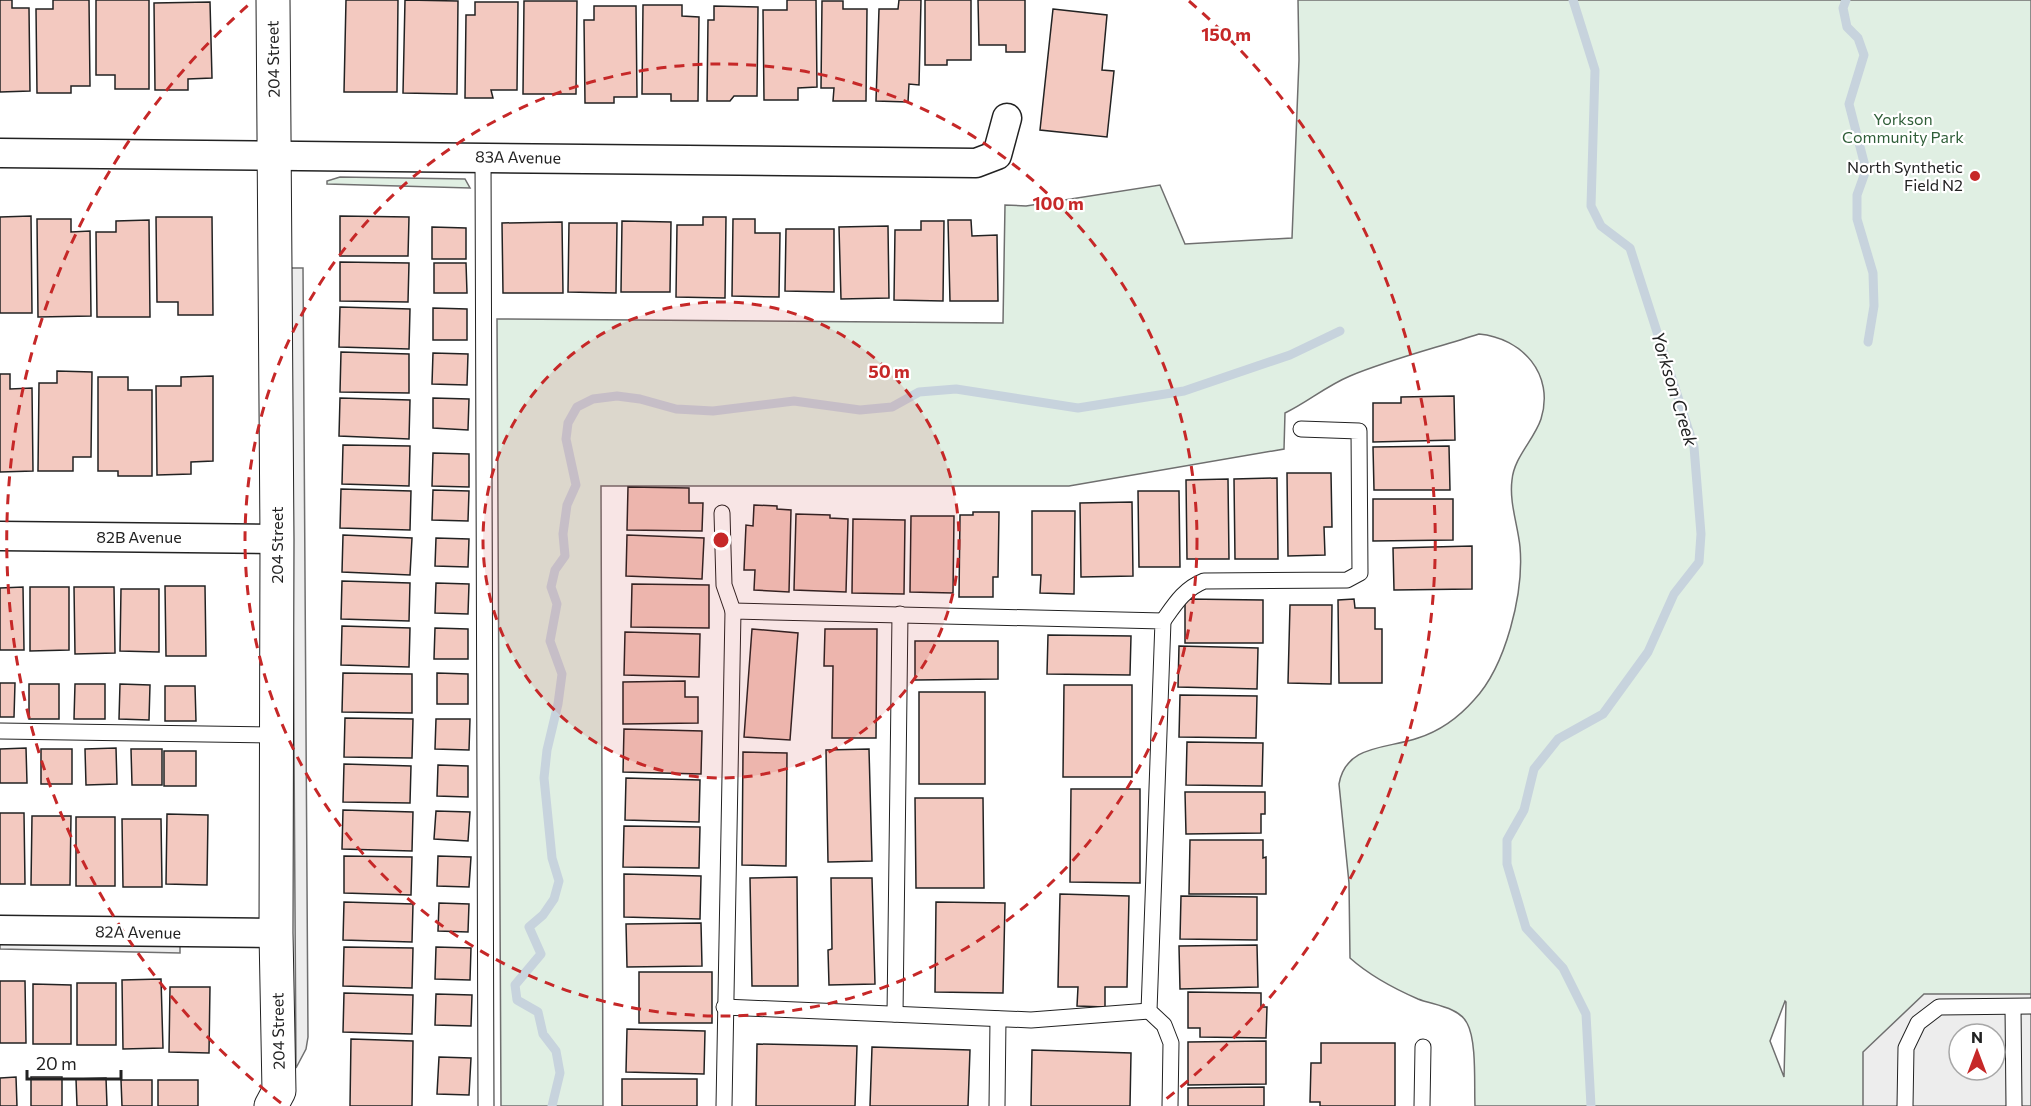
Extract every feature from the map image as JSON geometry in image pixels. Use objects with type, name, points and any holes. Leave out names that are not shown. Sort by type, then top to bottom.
[{"type":"street","name":"204 Street","points":[[273,0],[278,539],[276,933],[280,1101]]},
{"type":"street","name":"83A Avenue","points":[[0,153],[483,156],[976,163],[997,155],[1007,118]]},
{"type":"street","name":"82B Avenue","points":[[0,536],[278,539]]},
{"type":"street","name":"82A Avenue","points":[[0,930],[276,933]]},
{"type":"lane","points":[[483,156],[486,1106]]},
{"type":"lane","points":[[1149,1011],[1163,621],[1183,594],[1204,581],[1347,580],[1360,573],[1359,431],[1301,429]]},
{"type":"lane","points":[[722,513],[724,585],[733,610],[724,1106]]},
{"type":"lane","points":[[733,610],[1163,621]]},
{"type":"lane","points":[[895,1014],[900,614]]},
{"type":"lane","points":[[0,731],[277,735]]},
{"type":"lane","points":[[1905,1106],[1906,1048],[1918,1023],[1939,1006],[2031,1006]]},
{"type":"lane","points":[[2013,1006],[2014,1106]]},
{"type":"lane","points":[[724,1007],[1031,1020],[1149,1011],[1164,1024],[1170,1043],[1170,1106]]},
{"type":"lane","points":[[997,1106],[998,1019]]},
{"type":"lane","points":[[1422,1106],[1423,1047]]},
{"type":"green space","name":"Yorkson Community Park","points":[[1298,0],[2031,0],[2031,1106],[1475,1106],[1472,1041],[1467,1023],[1463,1018],[1452,1010],[1418,999],[1391,986],[1350,958],[1349,883],[1339,784],[1343,771],[1350,761],[1369,750],[1426,735],[1449,723],[1462,712],[1485,686],[1495,668],[1504,649],[1516,607],[1520,547],[1511,488],[1516,464],[1541,419],[1544,403],[1543,387],[1539,373],[1521,351],[1495,337],[1479,334],[1381,364],[1333,384],[1285,413],[1284,449],[1069,486],[601,486],[603,1106],[501,1106],[497,319],[1003,323],[1005,205],[1026,206],[1160,185],[1185,244],[1292,238],[1299,60]],"holes":[[[1786,1002],[1784,1077],[1770,1041]]]},
{"type":"green space","points":[[340,177],[465,179],[470,188],[327,184],[327,181]]},
{"type":"shaded area","points":[[291,268],[303,268],[308,1037],[306,1049],[296,1068]]},
{"type":"shaded area","points":[[0,940],[180,943],[180,953],[0,949]]},
{"type":"shaded area","points":[[1924,994],[2031,994],[2031,1106],[1863,1106],[1863,1052]]},
{"type":"building","points":[[0,0],[12,0],[12,8],[29,8],[30,91],[0,92]]},
{"type":"building","points":[[53,0],[89,0],[90,86],[71,86],[71,93],[37,93],[36,9],[53,9]]},
{"type":"building","points":[[96,0],[149,0],[149,89],[115,89],[115,75],[96,75]]},
{"type":"building","points":[[346,0],[398,0],[397,92],[344,92]]},
{"type":"building","points":[[405,0],[458,1],[457,94],[403,93]]},
{"type":"building","points":[[787,0],[816,0],[817,87],[798,88],[798,100],[764,100],[763,10],[787,10]]},
{"type":"building","points":[[899,0],[921,0],[919,85],[909,84],[908,102],[876,101],[879,9],[898,9]]},
{"type":"building","points":[[925,0],[971,0],[971,60],[947,60],[947,65],[925,65]]},
{"type":"building","points":[[978,0],[1025,0],[1025,52],[1006,52],[1006,45],[979,45]]},
{"type":"building","points":[[524,1],[577,1],[576,94],[523,94]]},
{"type":"building","points":[[822,1],[843,1],[843,9],[867,9],[866,101],[833,101],[834,88],[821,88]]},
{"type":"building","points":[[210,2],[212,78],[188,79],[188,90],[155,90],[154,3]]},
{"type":"building","points":[[475,2],[518,2],[517,90],[491,90],[493,98],[465,98],[466,15],[475,15]]},
{"type":"building","points":[[643,5],[682,5],[682,16],[699,17],[698,101],[671,101],[671,94],[642,94]]},
{"type":"building","points":[[594,6],[636,6],[637,97],[614,97],[614,103],[585,103],[584,20],[594,20]]},
{"type":"building","points":[[714,6],[758,7],[757,96],[734,96],[730,101],[707,101],[708,20],[714,20]]},
{"type":"building","points":[[1053,9],[1107,15],[1102,70],[1114,71],[1107,137],[1040,130]]},
{"type":"building","points":[[31,216],[32,313],[0,313],[0,217]]},
{"type":"building","points":[[340,216],[409,217],[408,256],[340,256]]},
{"type":"building","points":[[156,217],[212,217],[213,315],[178,315],[178,302],[157,302]]},
{"type":"building","points":[[703,217],[726,217],[725,298],[676,297],[677,225],[703,225]]},
{"type":"building","points":[[37,219],[71,219],[71,232],[90,231],[91,316],[38,317]]},
{"type":"building","points":[[733,219],[755,219],[755,233],[780,233],[779,297],[732,296]]},
{"type":"building","points":[[149,220],[150,317],[97,317],[96,232],[116,232],[116,221]]},
{"type":"building","points":[[948,220],[971,220],[972,236],[997,235],[998,301],[950,301]]},
{"type":"building","points":[[622,221],[671,222],[670,292],[621,292]]},
{"type":"building","points":[[921,221],[944,221],[943,301],[894,300],[895,230],[921,230]]},
{"type":"building","points":[[562,222],[563,293],[503,293],[502,223]]},
{"type":"building","points":[[569,223],[617,223],[616,293],[568,292]]},
{"type":"building","points":[[888,226],[889,298],[841,299],[839,227]]},
{"type":"building","points":[[432,227],[466,228],[466,259],[432,259]]},
{"type":"building","points":[[786,229],[834,229],[834,292],[785,291]]},
{"type":"building","points":[[340,262],[409,263],[408,302],[340,301]]},
{"type":"building","points":[[434,263],[466,263],[467,293],[434,293]]},
{"type":"building","points":[[340,307],[410,309],[409,349],[339,347]]},
{"type":"building","points":[[433,308],[467,309],[467,340],[433,340]]},
{"type":"building","points":[[341,352],[409,354],[409,393],[340,392]]},
{"type":"building","points":[[433,353],[468,354],[467,385],[432,384]]},
{"type":"building","points":[[57,371],[92,372],[91,457],[73,457],[73,471],[38,471],[39,383],[57,383]]},
{"type":"building","points":[[0,374],[10,374],[10,389],[32,388],[33,471],[0,472]]},
{"type":"building","points":[[213,376],[213,461],[191,462],[191,474],[157,475],[156,386],[181,386],[181,377]]},
{"type":"building","points":[[98,377],[128,377],[128,390],[152,390],[152,476],[118,476],[118,471],[98,471]]},
{"type":"building","points":[[1454,396],[1455,440],[1373,442],[1373,403],[1401,403],[1401,397]]},
{"type":"building","points":[[340,398],[410,400],[409,439],[339,436]]},
{"type":"building","points":[[433,398],[469,399],[468,430],[433,428]]},
{"type":"building","points":[[343,445],[410,446],[409,486],[342,484]]},
{"type":"building","points":[[1449,446],[1450,490],[1374,490],[1373,447]]},
{"type":"building","points":[[433,453],[469,454],[469,487],[432,486]]},
{"type":"building","points":[[1287,473],[1331,473],[1332,527],[1324,527],[1325,555],[1288,556]]},
{"type":"building","points":[[1277,478],[1278,559],[1235,559],[1234,479]]},
{"type":"building","points":[[1228,479],[1229,559],[1187,559],[1186,480]]},
{"type":"building","points":[[628,487],[689,488],[689,503],[703,503],[702,531],[627,530]]},
{"type":"building","points":[[341,489],[411,491],[410,530],[340,528]]},
{"type":"building","points":[[433,490],[469,491],[468,521],[432,520]]},
{"type":"building","points":[[1138,491],[1179,491],[1180,567],[1139,567]]},
{"type":"building","points":[[1373,499],[1453,499],[1453,540],[1373,541]]},
{"type":"building","points":[[1132,502],[1133,576],[1081,577],[1080,503]]},
{"type":"building","points":[[754,505],[777,506],[777,509],[791,510],[789,592],[754,590],[755,570],[744,570],[746,525],[753,526]]},
{"type":"building","points":[[1032,511],[1075,511],[1074,594],[1040,593],[1041,575],[1032,575]]},
{"type":"building","points":[[973,512],[999,512],[998,577],[993,577],[993,597],[959,597],[960,515],[973,515]]},
{"type":"building","points":[[796,514],[830,515],[830,518],[848,519],[846,592],[794,590]]},
{"type":"building","points":[[911,516],[954,516],[953,593],[910,592]]},
{"type":"building","points":[[853,519],[905,520],[904,594],[852,593]]},
{"type":"building","points":[[343,535],[412,538],[410,575],[342,572]]},
{"type":"building","points":[[627,535],[704,538],[702,579],[626,576]]},
{"type":"building","points":[[436,538],[469,539],[468,567],[435,566]]},
{"type":"building","points":[[1472,546],[1472,589],[1394,590],[1393,548]]},
{"type":"building","points":[[342,581],[410,583],[409,621],[341,619]]},
{"type":"building","points":[[436,583],[469,584],[468,614],[435,613]]},
{"type":"building","points":[[632,584],[709,585],[709,628],[631,627]]},
{"type":"building","points":[[165,586],[205,586],[206,656],[166,656]]},
{"type":"building","points":[[23,587],[24,650],[0,650],[0,588]]},
{"type":"building","points":[[30,587],[69,587],[69,650],[30,651]]},
{"type":"building","points":[[74,587],[114,587],[115,653],[75,654]]},
{"type":"building","points":[[121,589],[159,589],[159,652],[120,651]]},
{"type":"building","points":[[1185,599],[1263,600],[1263,643],[1185,643]]},
{"type":"building","points":[[1354,599],[1355,608],[1375,608],[1375,629],[1382,629],[1382,683],[1339,683],[1338,600]]},
{"type":"building","points":[[1290,605],[1332,605],[1331,684],[1288,683]]},
{"type":"building","points":[[342,626],[410,628],[409,667],[341,665]]},
{"type":"building","points":[[435,628],[468,629],[468,659],[434,659]]},
{"type":"building","points":[[752,629],[798,633],[790,740],[744,737]]},
{"type":"building","points":[[825,629],[877,629],[876,738],[832,738],[833,666],[824,666]]},
{"type":"building","points":[[625,632],[700,634],[699,677],[624,675]]},
{"type":"building","points":[[1048,635],[1131,636],[1130,675],[1047,674]]},
{"type":"building","points":[[915,641],[998,641],[998,679],[915,680]]},
{"type":"building","points":[[1179,646],[1258,648],[1257,689],[1178,687]]},
{"type":"building","points":[[343,673],[412,674],[412,713],[342,712]]},
{"type":"building","points":[[437,673],[468,674],[468,704],[437,704]]},
{"type":"building","points":[[685,681],[685,697],[698,697],[698,723],[623,724],[623,682]]},
{"type":"building","points":[[0,683],[15,683],[14,717],[0,717]]},
{"type":"building","points":[[29,684],[59,684],[59,719],[29,719]]},
{"type":"building","points":[[75,684],[105,684],[105,719],[74,719]]},
{"type":"building","points":[[120,684],[150,685],[149,720],[119,719]]},
{"type":"building","points":[[1064,685],[1132,685],[1132,777],[1063,777]]},
{"type":"building","points":[[165,686],[195,686],[196,721],[165,721]]},
{"type":"building","points":[[919,692],[985,692],[985,784],[919,784]]},
{"type":"building","points":[[1180,695],[1257,696],[1256,738],[1179,737]]},
{"type":"building","points":[[345,718],[413,719],[412,758],[344,757]]},
{"type":"building","points":[[436,719],[470,719],[469,750],[435,749]]},
{"type":"building","points":[[624,729],[702,731],[701,774],[623,772]]},
{"type":"building","points":[[1187,742],[1263,743],[1262,786],[1186,785]]},
{"type":"building","points":[[26,748],[27,783],[0,783],[0,749]]},
{"type":"building","points":[[116,748],[117,784],[86,785],[85,749]]},
{"type":"building","points":[[41,749],[72,749],[72,784],[41,784]]},
{"type":"building","points":[[131,749],[162,749],[162,785],[132,785]]},
{"type":"building","points":[[869,749],[872,861],[828,862],[826,750]]},
{"type":"building","points":[[164,751],[196,751],[196,786],[164,786]]},
{"type":"building","points":[[743,752],[787,753],[786,866],[742,865]]},
{"type":"building","points":[[344,764],[411,766],[410,803],[343,802]]},
{"type":"building","points":[[438,765],[468,766],[468,797],[437,796]]},
{"type":"building","points":[[626,778],[700,780],[699,822],[625,820]]},
{"type":"building","points":[[1071,789],[1140,789],[1140,883],[1070,882]]},
{"type":"building","points":[[1185,792],[1265,792],[1265,814],[1261,814],[1261,833],[1186,834]]},
{"type":"building","points":[[915,798],[983,798],[984,888],[916,888]]},
{"type":"building","points":[[343,810],[413,812],[412,851],[342,849]]},
{"type":"building","points":[[436,811],[470,812],[468,841],[434,839]]},
{"type":"building","points":[[0,813],[24,813],[25,884],[0,884]]},
{"type":"building","points":[[167,814],[208,815],[207,885],[166,884]]},
{"type":"building","points":[[32,816],[71,816],[70,885],[31,885]]},
{"type":"building","points":[[76,817],[115,817],[115,886],[76,886]]},
{"type":"building","points":[[122,819],[161,819],[162,887],[123,887]]},
{"type":"building","points":[[624,826],[700,827],[699,868],[623,867]]},
{"type":"building","points":[[1190,840],[1263,840],[1263,858],[1266,857],[1266,894],[1189,894]]},
{"type":"building","points":[[344,856],[412,857],[411,895],[344,893]]},
{"type":"building","points":[[438,856],[471,857],[469,887],[437,886]]},
{"type":"building","points":[[624,874],[701,876],[700,919],[624,917]]},
{"type":"building","points":[[797,877],[798,986],[752,986],[750,878]]},
{"type":"building","points":[[831,878],[872,878],[875,984],[829,985],[828,950],[832,949]]},
{"type":"building","points":[[1060,894],[1129,896],[1127,987],[1105,987],[1105,1007],[1077,1006],[1078,987],[1058,987]]},
{"type":"building","points":[[1181,896],[1257,897],[1257,940],[1180,939]]},
{"type":"building","points":[[344,902],[413,904],[412,942],[343,940]]},
{"type":"building","points":[[936,902],[1005,903],[1003,993],[935,992]]},
{"type":"building","points":[[439,903],[469,904],[468,932],[438,931]]},
{"type":"building","points":[[701,923],[702,966],[627,967],[626,924]]},
{"type":"building","points":[[1257,945],[1258,987],[1180,989],[1179,946]]},
{"type":"building","points":[[344,947],[413,948],[412,988],[343,986]]},
{"type":"building","points":[[436,947],[471,948],[470,980],[435,979]]},
{"type":"building","points":[[639,972],[712,972],[712,1023],[639,1023]]},
{"type":"building","points":[[161,979],[163,1048],[123,1049],[122,980]]},
{"type":"building","points":[[0,981],[25,981],[26,1043],[0,1043]]},
{"type":"building","points":[[77,983],[116,983],[116,1045],[77,1045]]},
{"type":"building","points":[[33,984],[71,985],[71,1044],[33,1044]]},
{"type":"building","points":[[170,987],[210,987],[209,1053],[169,1052]]},
{"type":"building","points":[[1188,992],[1261,993],[1261,1007],[1267,1007],[1266,1038],[1200,1037],[1200,1028],[1188,1028]]},
{"type":"building","points":[[344,993],[413,995],[412,1034],[343,1032]]},
{"type":"building","points":[[436,994],[472,995],[471,1026],[435,1025]]},
{"type":"building","points":[[627,1029],[705,1031],[704,1074],[626,1072]]},
{"type":"building","points":[[351,1039],[413,1041],[412,1106],[350,1106]]},
{"type":"building","points":[[1266,1041],[1266,1084],[1188,1085],[1188,1042]]},
{"type":"building","points":[[1321,1043],[1395,1043],[1395,1106],[1320,1106],[1320,1102],[1310,1102],[1311,1063],[1321,1063]]},
{"type":"building","points":[[757,1044],[857,1046],[855,1106],[756,1106]]},
{"type":"building","points":[[872,1047],[970,1050],[968,1106],[870,1106]]},
{"type":"building","points":[[1032,1050],[1131,1053],[1130,1106],[1031,1106]]},
{"type":"building","points":[[439,1057],[471,1058],[469,1095],[437,1094]]},
{"type":"building","points":[[16,1077],[17,1106],[0,1106],[0,1078]]},
{"type":"building","points":[[31,1077],[62,1077],[62,1106],[31,1106]]},
{"type":"building","points":[[106,1078],[107,1106],[77,1106],[76,1079]]},
{"type":"building","points":[[622,1079],[697,1079],[697,1106],[622,1106]]},
{"type":"building","points":[[121,1080],[152,1080],[152,1106],[122,1106]]},
{"type":"building","points":[[158,1080],[198,1080],[198,1106],[158,1106]]},
{"type":"building","points":[[1264,1087],[1264,1106],[1188,1106],[1188,1088]]},
{"type":"waterway","name":"Yorkson Creek","points":[[1573,0],[1595,70],[1591,206],[1601,226],[1630,248],[1694,447],[1701,534],[1699,562],[1674,594],[1648,652],[1603,714],[1558,739],[1534,769],[1524,810],[1507,840],[1507,864],[1526,928],[1563,968],[1586,1014],[1591,1106]]},
{"type":"waterway","points":[[1846,0],[1843,8],[1847,27],[1858,38],[1864,55],[1849,104],[1866,170],[1857,195],[1857,219],[1873,273],[1874,306],[1868,342]]},
{"type":"waterway","points":[[552,1106],[560,1073],[556,1051],[543,1034],[538,1012],[517,1000],[515,985],[541,954],[529,927],[543,915],[554,899],[559,881],[552,858],[544,778],[547,750],[558,704],[562,674],[550,641],[557,604],[551,587],[555,570],[565,556],[563,534],[567,505],[576,485],[566,439],[568,423],[577,407],[593,399],[617,396],[640,399],[676,409],[713,411],[794,401],[860,410],[892,407],[919,392],[956,389],[1078,408],[1184,391],[1290,355],[1340,331]]},
{"type":"place","name":"North Synthetic Field N2","points":[[1975,176]]}]
